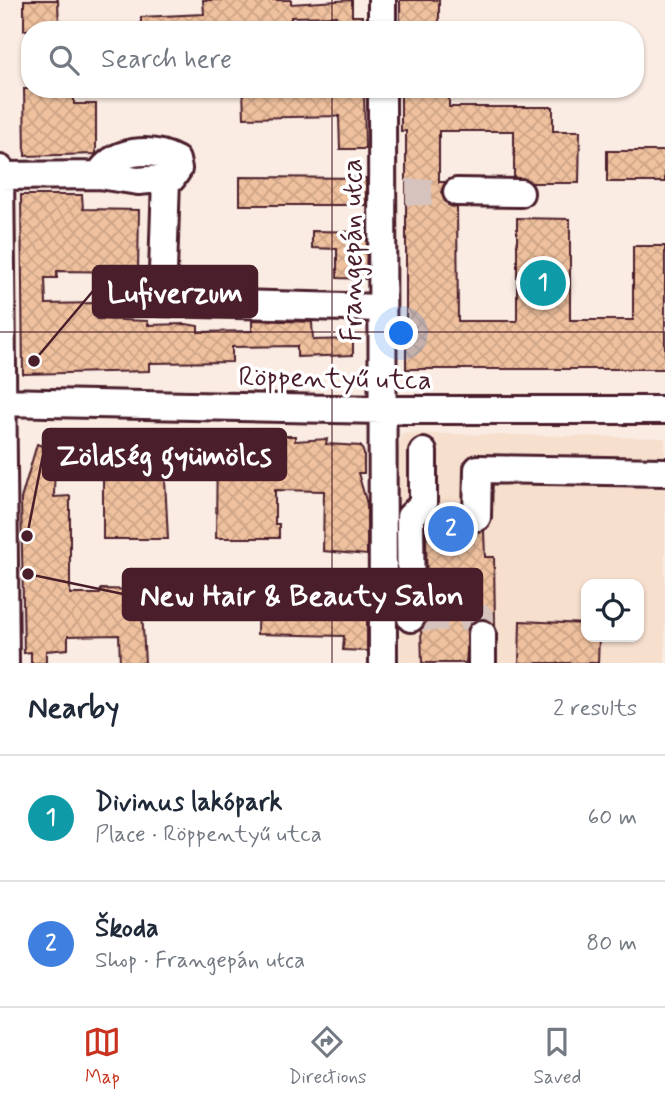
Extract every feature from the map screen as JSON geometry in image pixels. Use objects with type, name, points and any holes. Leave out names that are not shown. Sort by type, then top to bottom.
[{"type":"street","points":[[382,0],[382,21]]},
{"type":"street","name":"Frangepán utca","points":[[383,98],[394,192],[382,308],[383,663]]},
{"type":"street","points":[[0,176],[99,175],[106,164],[119,157],[154,152],[176,160],[176,174],[166,179],[162,302],[382,308]]},
{"type":"street","points":[[0,169],[5,663]]},
{"type":"street","points":[[457,192],[520,193]]},
{"type":"street","name":"Röppentyű utca","points":[[2,403],[383,410],[665,410]]},
{"type":"street","points":[[382,618],[416,618],[410,517],[423,504],[423,453]]},
{"type":"street","points":[[477,517],[478,469],[665,472]]},
{"type":"street","points":[[482,634],[482,663]]},
{"type":"shaded area","points":[[402,433],[665,438],[665,663],[400,663],[398,448]]},
{"type":"building","points":[[24,0],[58,0],[59,21],[24,21]]},
{"type":"building","points":[[203,0],[291,0],[291,4],[352,0],[352,16],[362,16],[362,21],[336,21],[336,16],[291,17],[291,21],[141,21],[141,17],[204,14]]},
{"type":"building","points":[[400,0],[439,0],[439,21],[400,21]]},
{"type":"building","points":[[24,98],[74,98],[74,104],[96,104],[96,154],[25,156]]},
{"type":"building","points":[[243,98],[364,98],[365,149],[340,149],[339,116],[244,118]]},
{"type":"building","points":[[401,98],[449,98],[449,107],[553,107],[553,131],[580,131],[579,183],[531,183],[514,177],[514,131],[439,131],[439,182],[446,182],[441,192],[448,205],[457,208],[458,321],[517,321],[517,218],[570,219],[570,320],[633,320],[633,246],[665,246],[665,369],[406,369],[406,131],[401,131]]},
{"type":"building","points":[[607,151],[665,151],[665,182],[607,182]]},
{"type":"building","points":[[240,177],[366,178],[366,205],[240,205]]},
{"type":"building","points":[[21,195],[82,195],[83,209],[139,210],[138,272],[57,271],[57,278],[45,278],[46,304],[96,303],[97,319],[148,321],[148,325],[186,324],[198,326],[198,332],[252,331],[252,320],[312,322],[313,340],[353,339],[353,355],[297,357],[297,346],[232,347],[232,362],[149,363],[149,371],[23,374]]},
{"type":"building","points":[[312,231],[367,232],[366,279],[337,278],[337,249],[312,248]]},
{"type":"building","points":[[217,436],[295,436],[295,441],[327,439],[326,444],[361,446],[364,473],[358,473],[367,504],[367,555],[323,551],[324,491],[275,490],[275,524],[279,524],[279,538],[216,538]]},
{"type":"building","points":[[103,437],[180,438],[180,479],[165,479],[168,539],[103,539]]},
{"type":"building","points":[[37,444],[55,451],[54,497],[70,496],[70,594],[100,594],[101,589],[145,590],[146,611],[142,611],[145,663],[120,663],[119,635],[68,636],[68,649],[46,651],[46,663],[31,663],[31,652],[24,653],[21,499]]},
{"type":"building","points":[[432,517],[461,517],[469,531],[484,531],[485,557],[494,557],[495,625],[481,618],[469,626],[466,663],[422,663],[421,629],[427,618],[426,523]]},
{"type":"building","points":[[344,582],[367,582],[367,651],[343,650],[344,636],[257,634],[258,586],[344,587]]},
{"type":"building","points":[[520,621],[581,624],[581,642],[599,642],[598,663],[519,663]]},
{"type":"tunnel","points":[[406,192],[457,192]]},
{"type":"tunnel","points":[[421,618],[481,617],[482,634]]},
{"type":"place","name":"Divinus lakópark","points":[[543,283]]},
{"type":"place","name":"Lufiverzum","points":[[34,361]]},
{"type":"place","name":"Škoda","points":[[451,529]]},
{"type":"place","name":"Zöldség gyümölcs","points":[[27,536]]},
{"type":"place","name":"New Hair & Beauty Salon","points":[[28,574]]}]
